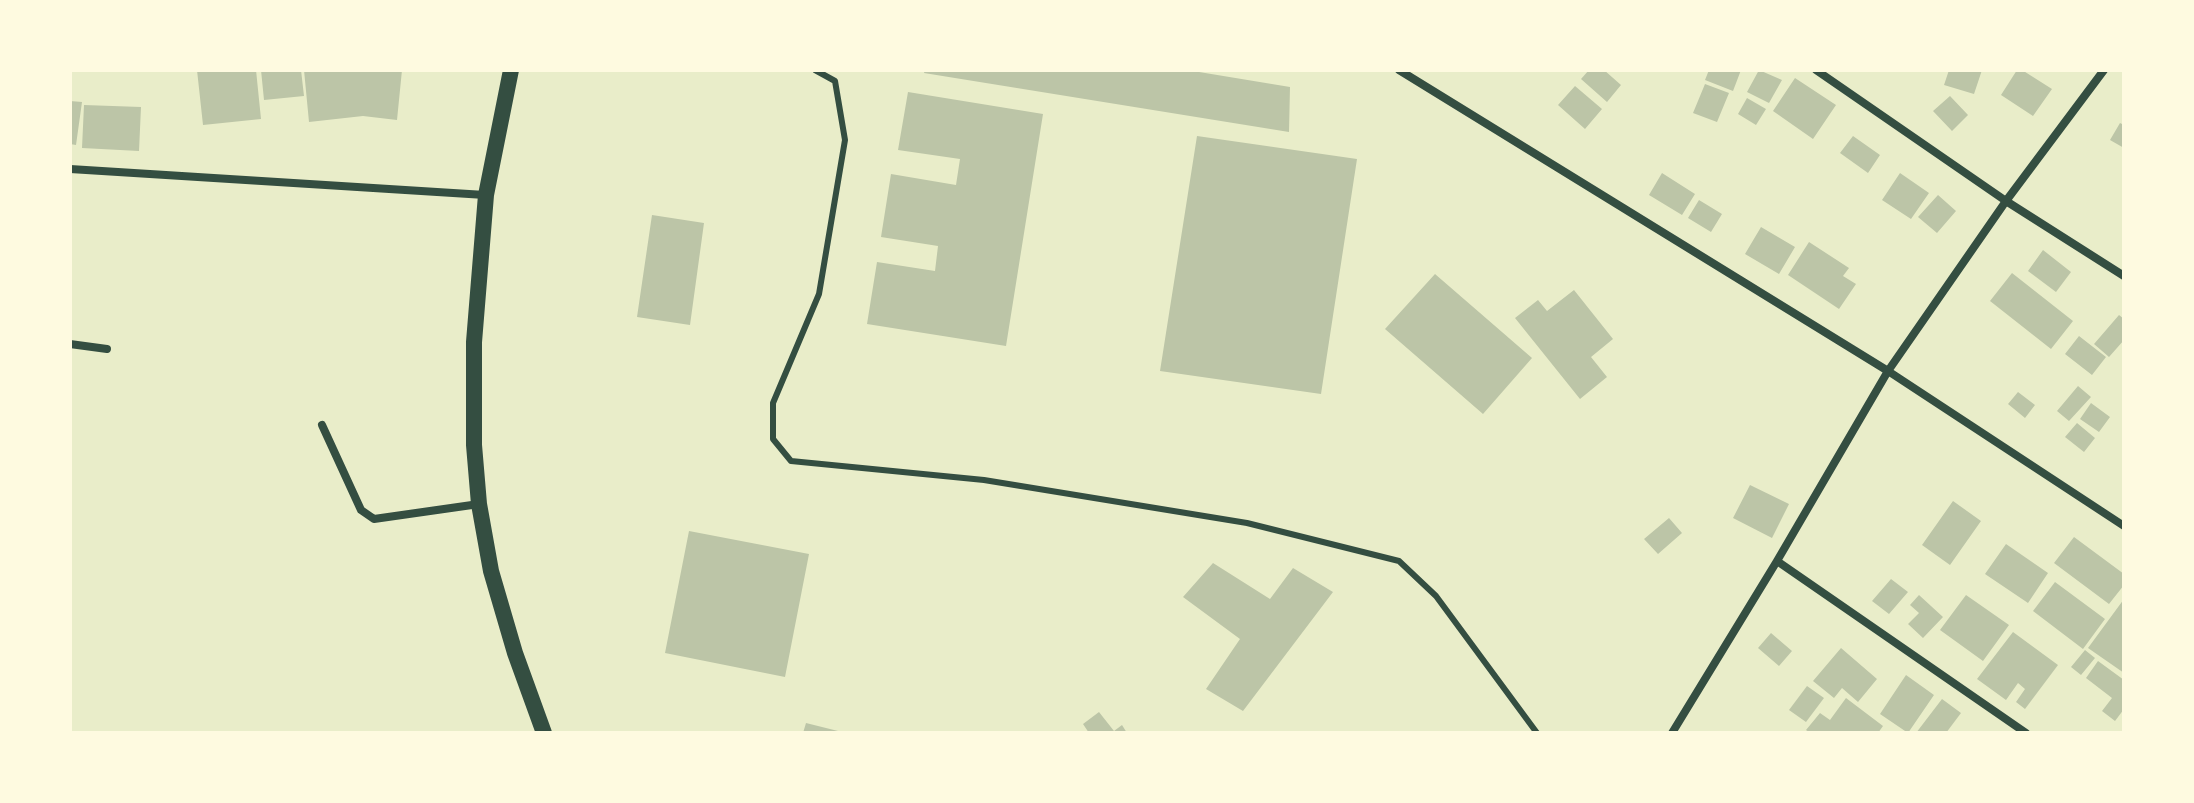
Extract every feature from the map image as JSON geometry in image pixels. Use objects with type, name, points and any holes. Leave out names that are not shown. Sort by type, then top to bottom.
[{"type":"main road","points":[[511,70],[486,195],[474,355],[474,445],[479,504],[491,571],[515,653],[544,733]]},
{"type":"street","points":[[1399,70],[1888,371],[2124,526]]},
{"type":"street","points":[[1816,70],[2006,201],[2124,276]]},
{"type":"street","points":[[1672,733],[1888,371],[2006,201],[2104,70]]},
{"type":"street","points":[[70,169],[486,195]]},
{"type":"street","points":[[70,344],[107,349]]},
{"type":"street","points":[[322,425],[361,510],[374,519],[479,504]]},
{"type":"street","points":[[1777,561],[2026,733]]},
{"type":"lane","points":[[815,70],[835,81],[845,140],[819,294],[773,403],[773,439],[791,461],[984,480],[1247,523],[1399,561],[1436,596],[1537,733]]},
{"type":"building","points":[[197,70],[256,70],[261,119],[203,125]]},
{"type":"building","points":[[261,70],[301,70],[304,96],[264,100]]},
{"type":"building","points":[[304,70],[402,70],[397,120],[363,116],[309,122]]},
{"type":"building","points":[[925,70],[1187,70],[1290,87],[1289,132],[924,73]]},
{"type":"building","points":[[1589,70],[1604,70],[1621,85],[1607,102],[1581,79]]},
{"type":"building","points":[[1709,70],[1741,70],[1733,91],[1705,80]]},
{"type":"building","points":[[1759,70],[1782,80],[1769,103],[1747,92]]},
{"type":"building","points":[[1949,70],[1982,70],[1974,94],[1944,85]]},
{"type":"building","points":[[2017,70],[2052,89],[2033,116],[2001,95]]},
{"type":"building","points":[[1795,78],[1836,105],[1813,139],[1773,111]]},
{"type":"building","points":[[1705,84],[1729,93],[1717,122],[1693,113]]},
{"type":"building","points":[[1575,86],[1602,109],[1585,129],[1558,105]]},
{"type":"building","points":[[908,92],[1043,114],[1006,346],[867,324],[877,262],[935,271],[938,246],[881,237],[891,174],[956,185],[960,159],[898,150]]},
{"type":"building","points":[[1950,96],[1968,115],[1952,131],[1933,111]]},
{"type":"building","points":[[1747,98],[1766,109],[1756,125],[1738,114]]},
{"type":"building","points":[[70,101],[82,102],[76,145],[70,144]]},
{"type":"building","points":[[84,105],[141,107],[139,151],[82,148]]},
{"type":"building","points":[[2120,123],[2124,125],[2124,148],[2110,140]]},
{"type":"building","points":[[1197,136],[1357,159],[1321,394],[1160,371]]},
{"type":"building","points":[[1853,136],[1880,155],[1868,173],[1840,153]]},
{"type":"building","points":[[1662,173],[1695,194],[1682,215],[1649,195]]},
{"type":"building","points":[[1900,173],[1929,193],[1911,219],[1882,200]]},
{"type":"building","points":[[1938,195],[1956,211],[1937,233],[1918,217]]},
{"type":"building","points":[[1699,200],[1722,214],[1711,232],[1688,218]]},
{"type":"building","points":[[652,215],[704,223],[690,325],[637,317]]},
{"type":"building","points":[[1761,227],[1795,247],[1779,274],[1745,254]]},
{"type":"building","points":[[1809,242],[1849,268],[1843,276],[1856,284],[1839,309],[1788,275]]},
{"type":"building","points":[[2043,250],[2071,272],[2056,292],[2028,271]]},
{"type":"building","points":[[2012,273],[2073,321],[2051,349],[1990,301]]},
{"type":"building","points":[[1435,274],[1532,358],[1483,414],[1385,329]]},
{"type":"building","points":[[1574,290],[1613,339],[1591,357],[1607,377],[1580,399],[1515,318],[1538,300],[1547,311]]},
{"type":"building","points":[[2119,315],[2124,319],[2124,340],[2109,357],[2094,344]]},
{"type":"building","points":[[2079,336],[2106,357],[2092,375],[2065,354]]},
{"type":"building","points":[[2078,386],[2091,397],[2069,421],[2057,411]]},
{"type":"building","points":[[2018,392],[2035,405],[2025,418],[2008,404]]},
{"type":"building","points":[[2091,403],[2110,417],[2099,432],[2080,419]]},
{"type":"building","points":[[2077,423],[2095,438],[2084,452],[2065,437]]},
{"type":"building","points":[[1750,485],[1789,504],[1772,538],[1733,518]]},
{"type":"building","points":[[1953,501],[1981,521],[1950,565],[1922,545]]},
{"type":"building","points":[[1669,518],[1682,533],[1658,554],[1644,539]]},
{"type":"building","points":[[689,531],[809,554],[785,677],[665,653]]},
{"type":"building","points":[[2074,537],[2124,574],[2124,585],[2109,604],[2054,563]]},
{"type":"building","points":[[2006,544],[2048,573],[2028,603],[1985,574]]},
{"type":"building","points":[[1213,563],[1270,599],[1293,568],[1333,592],[1243,711],[1206,689],[1240,639],[1183,597]]},
{"type":"building","points":[[1891,579],[1908,592],[1889,614],[1872,601]]},
{"type":"building","points":[[2055,582],[2105,619],[2083,649],[2033,611]]},
{"type":"building","points":[[1919,595],[1943,617],[1923,638],[1908,624],[1919,613],[1910,605]]},
{"type":"building","points":[[1966,595],[2009,625],[1983,661],[1940,630]]},
{"type":"building","points":[[2124,599],[2124,673],[2088,648]]},
{"type":"building","points":[[2013,632],[2058,665],[2025,709],[2016,702],[2025,689],[2018,683],[2006,700],[1977,679]]},
{"type":"building","points":[[1771,633],[1792,651],[1779,666],[1758,648]]},
{"type":"building","points":[[1841,648],[1877,679],[1858,702],[1842,688],[1834,698],[1813,681]]},
{"type":"building","points":[[2085,650],[2095,658],[2081,675],[2071,667]]},
{"type":"building","points":[[2098,661],[2124,680],[2124,709],[2115,721],[2102,711],[2112,698],[2086,678]]},
{"type":"building","points":[[1906,675],[1934,695],[1908,733],[1880,714]]},
{"type":"building","points":[[1807,686],[1824,698],[1806,722],[1789,710]]},
{"type":"building","points":[[1846,698],[1883,726],[1878,733],[1810,733],[1806,730],[1820,713],[1830,720]]},
{"type":"building","points":[[1942,699],[1961,713],[1946,733],[1916,733]]},
{"type":"building","points":[[1099,712],[1114,731],[1122,725],[1127,733],[1089,733],[1083,724]]},
{"type":"building","points":[[806,723],[842,732],[842,733],[803,733]]}]
